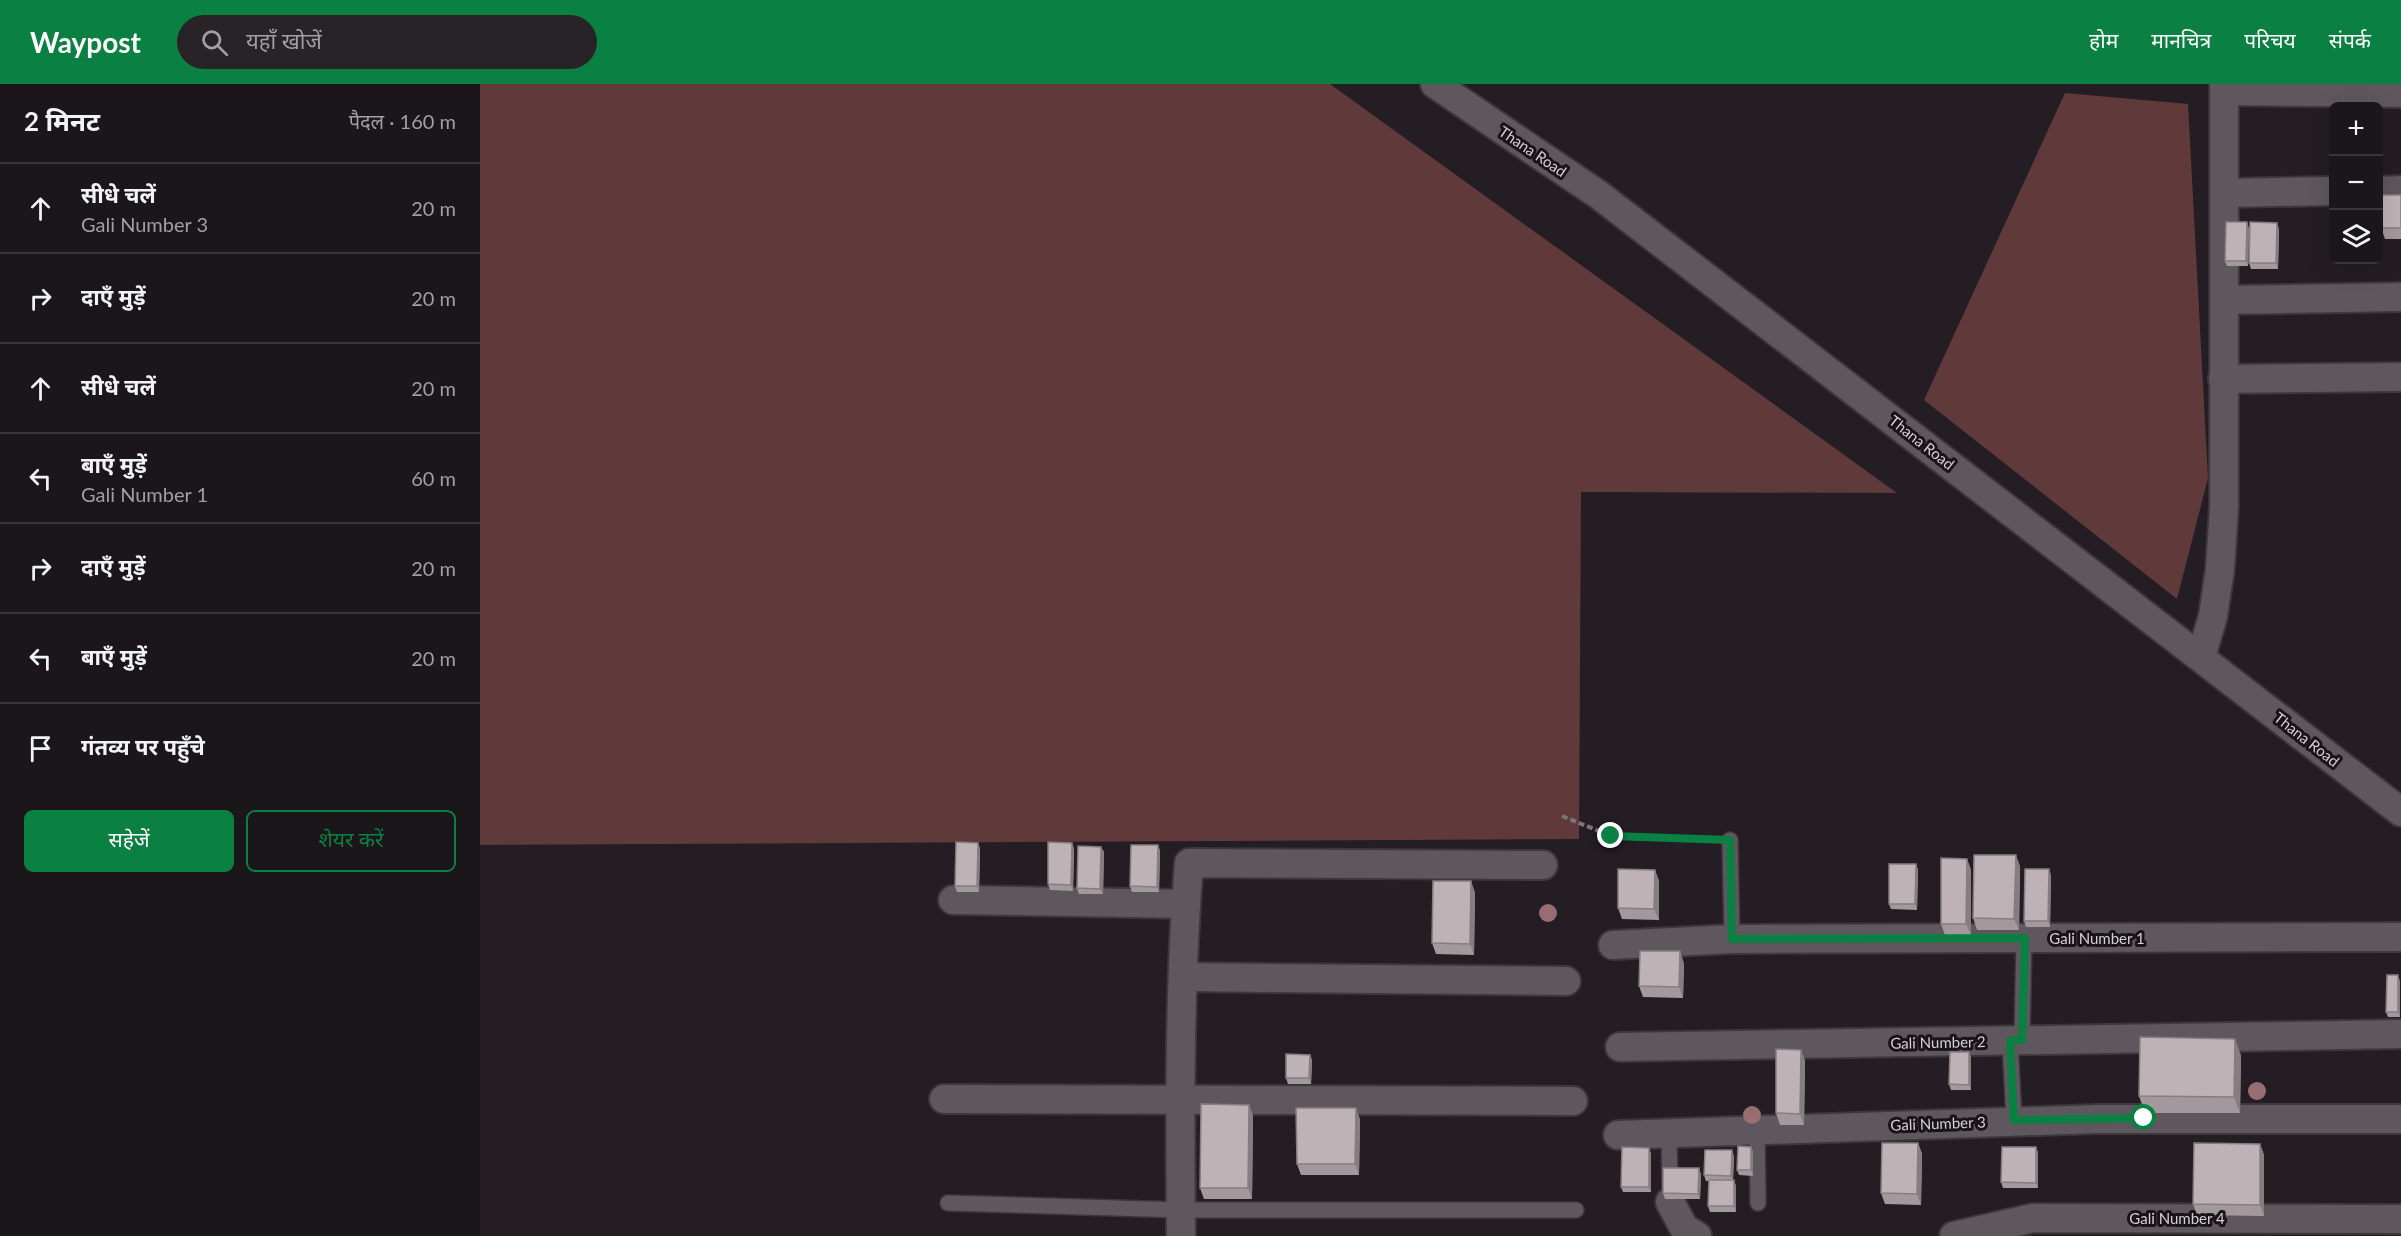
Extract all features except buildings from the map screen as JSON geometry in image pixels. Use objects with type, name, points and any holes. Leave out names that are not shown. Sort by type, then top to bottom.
[{"type":"street","name":"Thana Road","points":[[1435,84],[1599,195],[2401,812]]},
{"type":"street","points":[[2201,657],[2213,616],[2220,569],[2224,507],[2224,88],[2401,93]]},
{"type":"street","points":[[2383,191],[2401,190]]},
{"type":"street","points":[[2224,193],[2329,191]]},
{"type":"street","points":[[2224,300],[2401,297]]},
{"type":"street","points":[[2223,379],[2401,377]]},
{"type":"street","points":[[1181,1223],[1180,1101],[1189,863],[1543,865]]},
{"type":"street","points":[[953,900],[1186,904]]},
{"type":"street","name":"Gali Number 1","points":[[1613,945],[1732,939],[2401,937]]},
{"type":"street","points":[[1184,977],[1566,981]]},
{"type":"street","name":"Gali Number 2","points":[[1620,1047],[2401,1035]]},
{"type":"street","points":[[944,1099],[1573,1101]]},
{"type":"street","name":"Gali Number 3","points":[[1618,1135],[2014,1120],[2401,1119]]},
{"type":"street","points":[[1670,1202],[1684,1228],[1697,1236]]},
{"type":"street","name":"Gali Number 4","points":[[1954,1236],[2034,1218],[2401,1219]]},
{"type":"lane","points":[[1730,840],[1732,939]]},
{"type":"lane","points":[[2014,1120],[2016,1040],[2025,938]]},
{"type":"lane","points":[[1756,1130],[1758,1203]]},
{"type":"lane","points":[[1669,1133],[1670,1202]]},
{"type":"lane","points":[[948,1203],[1181,1223],[1576,1210]]},
{"type":"path","points":[[1562,816],[1611,836],[1730,840]]},
{"type":"shaded area","points":[[480,84],[1330,84],[1897,493],[1581,492],[1579,839],[480,845]]},
{"type":"shaded area","points":[[2065,93],[2188,104],[2208,478],[2177,599],[1924,400]]},
{"type":"route","points":[[1611,836],[1730,840],[1732,939],[2025,938],[2022,1040],[2010,1041],[2014,1120],[2144,1118]]}]
